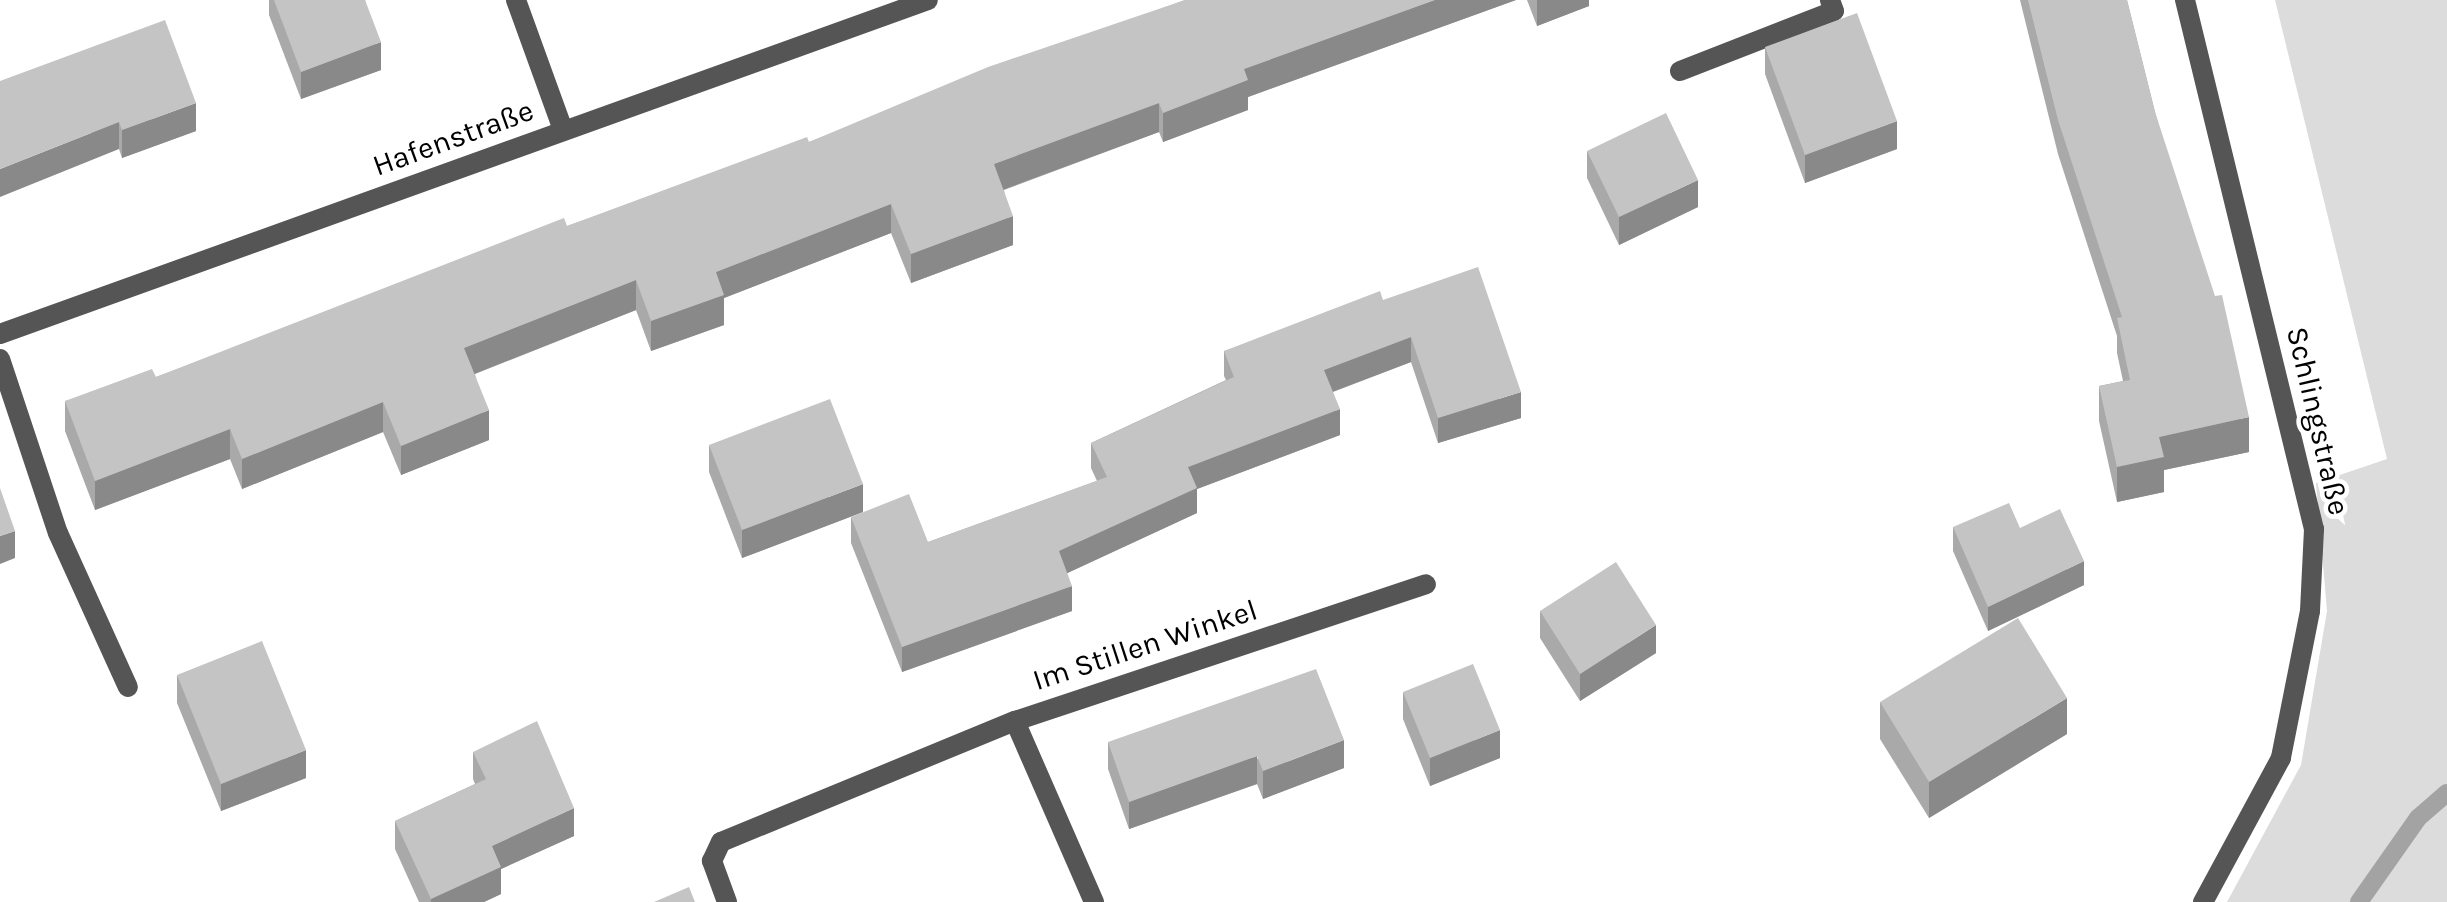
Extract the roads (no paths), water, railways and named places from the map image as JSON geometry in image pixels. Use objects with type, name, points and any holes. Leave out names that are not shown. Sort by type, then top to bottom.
[{"type":"street","points":[[516,0],[563,130]]},
{"type":"street","name":"Hafenstraße","points":[[0,334],[928,0]]},
{"type":"street","points":[[1680,71],[1834,11],[1830,0]]},
{"type":"street","name":"Schlingstraße","points":[[2186,0],[2314,529],[2310,611],[2282,758],[2203,902]]},
{"type":"street","points":[[0,359],[58,533],[128,686]]},
{"type":"street","name":"Im Stillen Winkel","points":[[1094,902],[1015,720],[1426,584]]},
{"type":"street","points":[[727,902],[712,861],[721,842],[1015,720]]},
{"type":"waterway","points":[[2359,902],[2418,818],[2447,793]]}]
